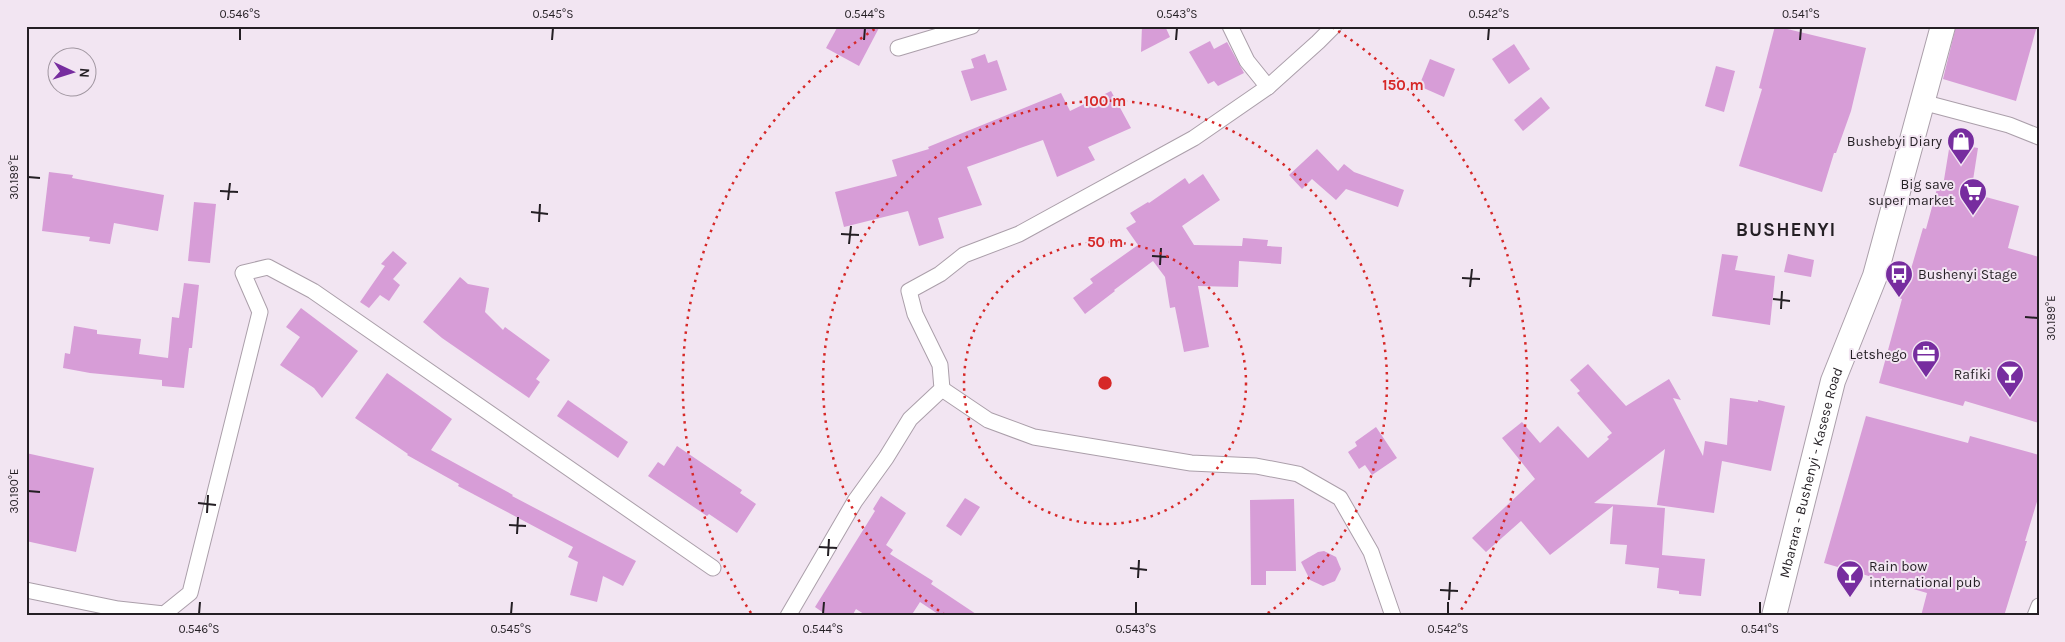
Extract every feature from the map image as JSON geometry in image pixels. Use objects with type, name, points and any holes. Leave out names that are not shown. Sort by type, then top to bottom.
[{"type":"main road","name":"Mbarara - Bushenyi - Kasese Road","points":[[1774,616],[1833,381],[1875,276],[1943,26]]},
{"type":"street","points":[[898,48],[972,26]]},
{"type":"street","points":[[1230,26],[1247,61],[1268,87]]},
{"type":"street","points":[[942,390],[940,365],[915,314],[909,291],[940,274],[964,255],[1019,234],[1194,138],[1268,87],[1334,26]]},
{"type":"street","points":[[1922,102],[2009,125],[2039,136]]},
{"type":"street","points":[[26,590],[118,609],[164,614],[190,593],[260,312],[243,273],[268,267],[313,290],[713,568]]},
{"type":"street","points":[[788,616],[855,501],[886,458],[910,419],[942,390]]},
{"type":"street","points":[[942,390],[988,420],[1034,437],[1191,462],[1256,466],[1298,474],[1340,498],[1371,552],[1393,616]]},
{"type":"street","points":[[2035,616],[2039,606]]},
{"type":"building","points":[[838,26],[880,26],[859,66],[826,48]]},
{"type":"building","points":[[1142,26],[1165,26],[1170,37],[1141,52]]},
{"type":"building","points":[[1775,26],[1866,48],[1851,111],[1836,153],[1834,153],[1822,192],[1739,166],[1762,89],[1759,88]]},
{"type":"building","points":[[1956,26],[2037,26],[2016,101],[1943,79]]},
{"type":"building","points":[[1210,41],[1214,49],[1227,42],[1244,73],[1218,86],[1214,81],[1208,84],[1189,52]]},
{"type":"building","points":[[1514,44],[1530,69],[1509,84],[1492,59]]},
{"type":"building","points":[[985,54],[988,63],[997,60],[1007,90],[971,101],[961,71],[974,68],[971,59]]},
{"type":"building","points":[[1430,59],[1455,69],[1444,97],[1419,86]]},
{"type":"building","points":[[1716,66],[1735,71],[1724,112],[1705,106]]},
{"type":"building","points":[[1111,91],[1131,128],[1088,147],[1095,160],[1057,177],[1043,140],[967,167],[982,205],[938,218],[944,238],[919,246],[908,211],[844,227],[835,192],[897,176],[892,160],[929,149],[928,147],[1061,93],[1070,111]]},
{"type":"building","points":[[1541,97],[1550,108],[1523,131],[1514,120]]},
{"type":"building","points":[[1950,143],[1978,148],[1971,193],[2019,206],[2008,248],[2039,257],[2039,423],[1965,401],[1963,406],[1879,383],[1902,299],[1899,298],[1908,268],[1911,269],[1923,228],[1926,229],[1938,185],[1943,186]]},
{"type":"building","points":[[1317,149],[1338,171],[1344,164],[1354,172],[1404,190],[1398,207],[1346,189],[1336,200],[1312,179],[1302,189],[1289,175]]},
{"type":"building","points":[[49,172],[73,175],[72,178],[164,195],[158,231],[114,223],[110,244],[89,241],[90,237],[42,231]]},
{"type":"building","points":[[1203,174],[1220,200],[1182,226],[1194,245],[1242,246],[1243,238],[1268,240],[1267,246],[1282,247],[1281,264],[1239,261],[1238,287],[1198,286],[1209,347],[1184,352],[1175,307],[1170,308],[1165,277],[1153,261],[1085,314],[1073,298],[1093,283],[1090,279],[1138,245],[1126,228],[1136,222],[1130,213],[1149,203],[1185,178],[1189,184]]},
{"type":"building","points":[[194,202],[216,204],[210,263],[188,261]]},
{"type":"building","points":[[393,251],[407,263],[393,279],[400,285],[389,301],[380,295],[369,308],[360,302],[385,266],[381,264]]},
{"type":"building","points":[[1722,254],[1738,256],[1735,270],[1775,276],[1770,325],[1712,316]]},
{"type":"building","points":[[1788,254],[1814,260],[1811,277],[1784,272]]},
{"type":"building","points":[[460,277],[468,284],[489,288],[485,312],[503,330],[505,327],[550,360],[536,379],[540,382],[529,398],[442,338],[423,322]]},
{"type":"building","points":[[184,283],[199,285],[192,348],[189,348],[184,388],[162,386],[162,380],[90,373],[63,368],[65,353],[70,354],[74,326],[97,330],[97,334],[141,339],[139,354],[168,358],[172,317],[179,318]]},
{"type":"building","points":[[301,308],[358,351],[322,398],[314,388],[280,365],[300,337],[286,327]]},
{"type":"building","points":[[1588,364],[1626,406],[1669,379],[1681,400],[1673,398],[1703,456],[1705,441],[1727,445],[1730,398],[1758,402],[1758,400],[1785,406],[1771,471],[1722,461],[1714,513],[1657,505],[1665,449],[1594,503],[1665,508],[1662,555],[1705,559],[1701,596],[1679,594],[1679,591],[1657,588],[1659,568],[1625,564],[1627,545],[1610,544],[1613,506],[1550,555],[1521,521],[1486,552],[1472,538],[1535,479],[1502,438],[1522,422],[1540,443],[1558,426],[1588,458],[1609,439],[1607,437],[1612,433],[1577,393],[1580,391],[1570,380]]},
{"type":"building","points":[[387,373],[452,419],[431,450],[512,496],[636,561],[623,586],[603,576],[597,602],[570,595],[578,562],[568,557],[573,547],[458,486],[459,484],[407,455],[355,418]]},
{"type":"building","points":[[568,400],[628,442],[618,458],[557,416]]},
{"type":"building","points":[[1866,416],[1968,443],[1970,436],[2039,455],[2039,495],[2004,616],[1921,616],[1927,593],[1824,563]]},
{"type":"building","points":[[1376,427],[1397,458],[1372,475],[1365,465],[1359,469],[1348,452],[1357,446],[1355,442]]},
{"type":"building","points":[[677,446],[742,490],[740,493],[756,504],[737,533],[709,514],[707,516],[648,476],[658,462],[664,466]]},
{"type":"building","points":[[26,453],[94,468],[76,552],[26,541]]},
{"type":"building","points":[[881,496],[906,513],[886,545],[893,550],[890,554],[933,581],[931,584],[979,616],[941,616],[920,602],[911,616],[867,616],[856,609],[852,616],[828,616],[815,607],[875,511],[873,509]]},
{"type":"building","points":[[965,498],[980,507],[961,536],[946,526]]},
{"type":"building","points":[[1294,499],[1296,571],[1266,571],[1266,585],[1251,585],[1250,500]]},
{"type":"building","points":[[1324,551],[1336,557],[1341,569],[1335,581],[1323,586],[1310,580],[1301,562],[1318,552]]},
{"type":"place","name":"Bushebyi Diary","points":[[1961,165]]},
{"type":"place","name":"Big save super market","points":[[1973,216]]},
{"type":"place","name":"Bushenyi Stage","points":[[1899,298]]},
{"type":"place","name":"Letshego","points":[[1926,378]]},
{"type":"place","name":"Rafiki","points":[[2010,398]]},
{"type":"place","name":"Rain bow international pub","points":[[1850,598]]},
{"type":"district","name":"BUSHENYI","points":[[1786,230]]}]
